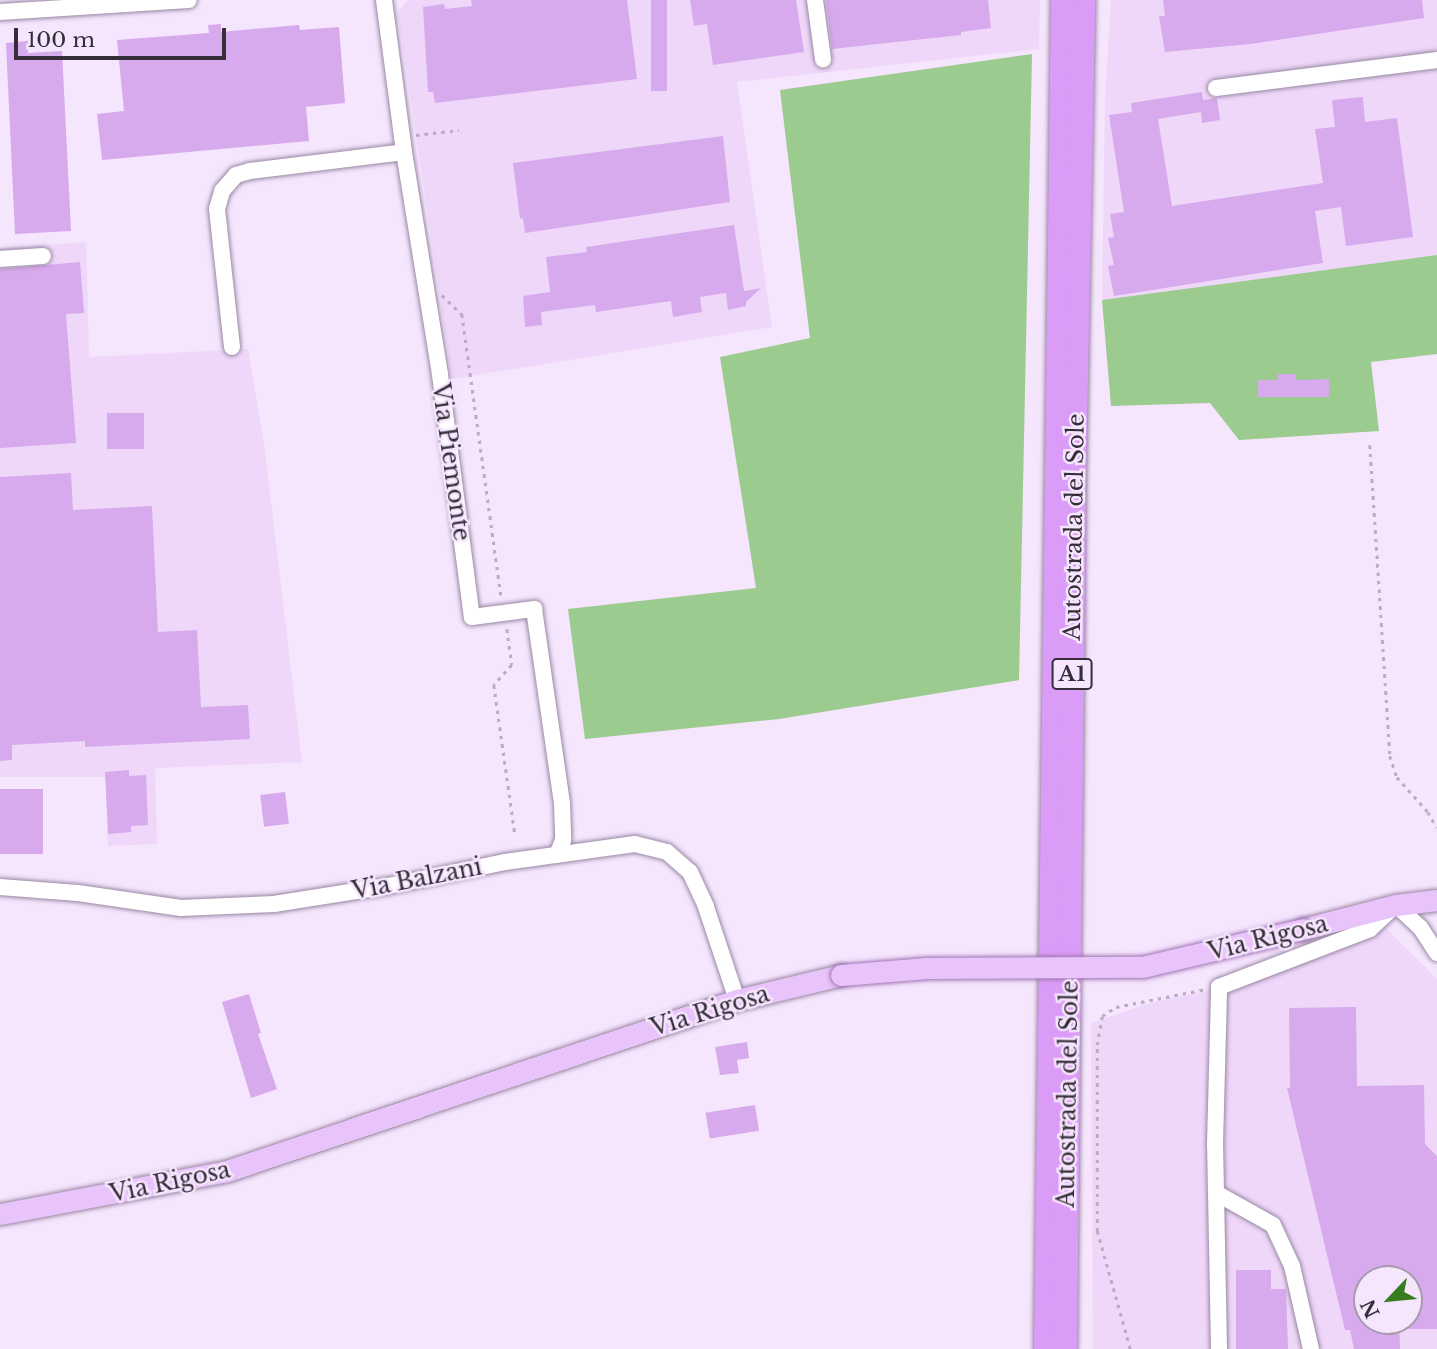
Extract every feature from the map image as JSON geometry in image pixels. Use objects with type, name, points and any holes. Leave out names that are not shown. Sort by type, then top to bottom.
[{"type":"highway","name":"Autostrada del Sole","points":[[1045,1349],[1062,0]]},
{"type":"highway","name":"Autostrada del Sole","points":[[1065,1349],[1083,0]]},
{"type":"main road","name":"Via Rigosa","points":[[0,1214],[200,1177],[269,1159],[737,999],[841,975],[927,968],[1142,967],[1396,905],[1437,900]]},
{"type":"street","points":[[0,12],[189,0]]},
{"type":"street","name":"Via Piemonte","points":[[384,0],[411,150],[472,617],[534,609],[562,804],[563,840],[556,855]]},
{"type":"street","points":[[816,0],[822,59]]},
{"type":"street","points":[[1216,88],[1437,60]]},
{"type":"street","points":[[232,347],[217,209],[222,191],[236,175],[411,150]]},
{"type":"street","points":[[0,259],[43,256]]},
{"type":"street","name":"Via Balzani","points":[[0,887],[78,893],[181,908],[274,904],[556,855],[635,844],[667,852],[690,872],[699,889],[737,999]]},
{"type":"street","points":[[1219,1349],[1216,1193],[1219,987],[1379,924],[1396,905],[1420,926],[1437,953]]},
{"type":"street","points":[[1216,1193],[1273,1225],[1292,1266],[1311,1349]]},
{"type":"path","points":[[411,150],[416,135],[414,124]]},
{"type":"path","points":[[416,135],[458,130]]},
{"type":"path","points":[[439,293],[462,314],[501,594]]},
{"type":"path","points":[[1370,445],[1390,756],[1397,777],[1428,812],[1437,828]]},
{"type":"path","points":[[507,627],[512,665],[494,685],[515,834]]},
{"type":"path","points":[[1130,1349],[1097,1231],[1097,1045],[1102,1016],[1116,1007],[1219,987]]},
{"type":"shaded area","points":[[408,0],[1040,0],[1039,49],[737,82],[772,327],[452,379],[398,13]]},
{"type":"shaded area","points":[[1111,0],[1437,0],[1437,255],[1102,300],[1105,99]]},
{"type":"shaded area","points":[[86,242],[89,357],[248,349],[264,443],[302,762],[155,768],[157,844],[108,846],[106,777],[0,777],[0,248]]},
{"type":"shaded area","points":[[1385,927],[1437,979],[1437,1349],[1093,1349],[1091,1023],[1147,1004],[1250,981]]},
{"type":"green space","points":[[1032,54],[1019,680],[779,719],[585,739],[568,609],[756,588],[720,357],[810,338],[780,90]]},
{"type":"green space","points":[[1437,255],[1437,354],[1371,362],[1379,431],[1239,440],[1210,403],[1111,406],[1102,300]]},
{"type":"building","points":[[471,0],[627,0],[637,79],[435,103],[433,92],[428,92],[423,7],[444,4],[445,9],[472,6]]},
{"type":"building","points":[[651,0],[667,0],[667,91],[651,91]]},
{"type":"building","points":[[690,0],[796,0],[804,52],[713,65],[707,24],[694,26]]},
{"type":"building","points":[[826,0],[988,0],[991,28],[961,32],[961,35],[832,49]]},
{"type":"building","points":[[1163,0],[1422,0],[1424,18],[1250,44],[1165,52],[1159,16],[1165,16]]},
{"type":"building","points":[[221,24],[221,32],[299,25],[300,30],[339,27],[345,103],[306,107],[309,141],[102,160],[97,114],[124,111],[117,40],[209,33],[208,25]]},
{"type":"building","points":[[28,41],[28,53],[62,51],[71,231],[15,234],[6,43]]},
{"type":"building","points":[[1202,92],[1203,100],[1217,98],[1220,120],[1202,123],[1201,112],[1158,119],[1172,206],[1323,183],[1315,129],[1335,127],[1332,100],[1363,97],[1365,122],[1397,118],[1413,237],[1346,246],[1341,207],[1315,211],[1323,263],[1114,296],[1108,266],[1114,265],[1108,238],[1114,237],[1110,214],[1124,212],[1109,115],[1132,112],[1131,103]]},
{"type":"building","points":[[723,136],[730,202],[525,233],[523,218],[520,219],[513,163]]},
{"type":"building","points":[[734,225],[744,291],[761,288],[746,302],[746,306],[728,310],[726,293],[700,297],[702,312],[673,317],[671,301],[596,312],[595,305],[541,312],[542,325],[525,327],[523,296],[550,292],[546,257],[587,252],[586,247]]},
{"type":"building","points":[[80,262],[84,313],[66,314],[76,443],[0,448],[0,269]]},
{"type":"building","points":[[1278,374],[1296,374],[1296,380],[1329,379],[1329,397],[1258,397],[1258,380],[1278,380]]},
{"type":"building","points":[[107,413],[144,413],[144,449],[107,449]]},
{"type":"building","points":[[71,473],[73,510],[152,506],[158,632],[197,630],[201,707],[248,705],[250,739],[85,747],[85,741],[12,745],[12,760],[0,761],[0,477]]},
{"type":"building","points":[[129,770],[129,776],[146,775],[148,825],[131,826],[131,832],[108,834],[105,772]]},
{"type":"building","points":[[0,789],[43,789],[43,854],[0,854]]},
{"type":"building","points":[[285,792],[289,824],[264,827],[260,795]]},
{"type":"building","points":[[249,994],[261,1033],[258,1034],[277,1089],[251,1098],[222,1002]]},
{"type":"building","points":[[1356,1007],[1357,1086],[1424,1085],[1425,1144],[1437,1156],[1437,1329],[1423,1329],[1423,1265],[1353,1265],[1353,1335],[1400,1335],[1400,1349],[1354,1349],[1350,1330],[1345,1330],[1287,1088],[1290,1088],[1289,1008]]},
{"type":"building","points":[[747,1042],[749,1058],[737,1060],[739,1073],[720,1075],[715,1047]]},
{"type":"building","points":[[755,1105],[759,1131],[710,1139],[706,1113]]},
{"type":"building","points":[[1236,1270],[1271,1270],[1271,1289],[1286,1289],[1288,1349],[1236,1349]]}]
